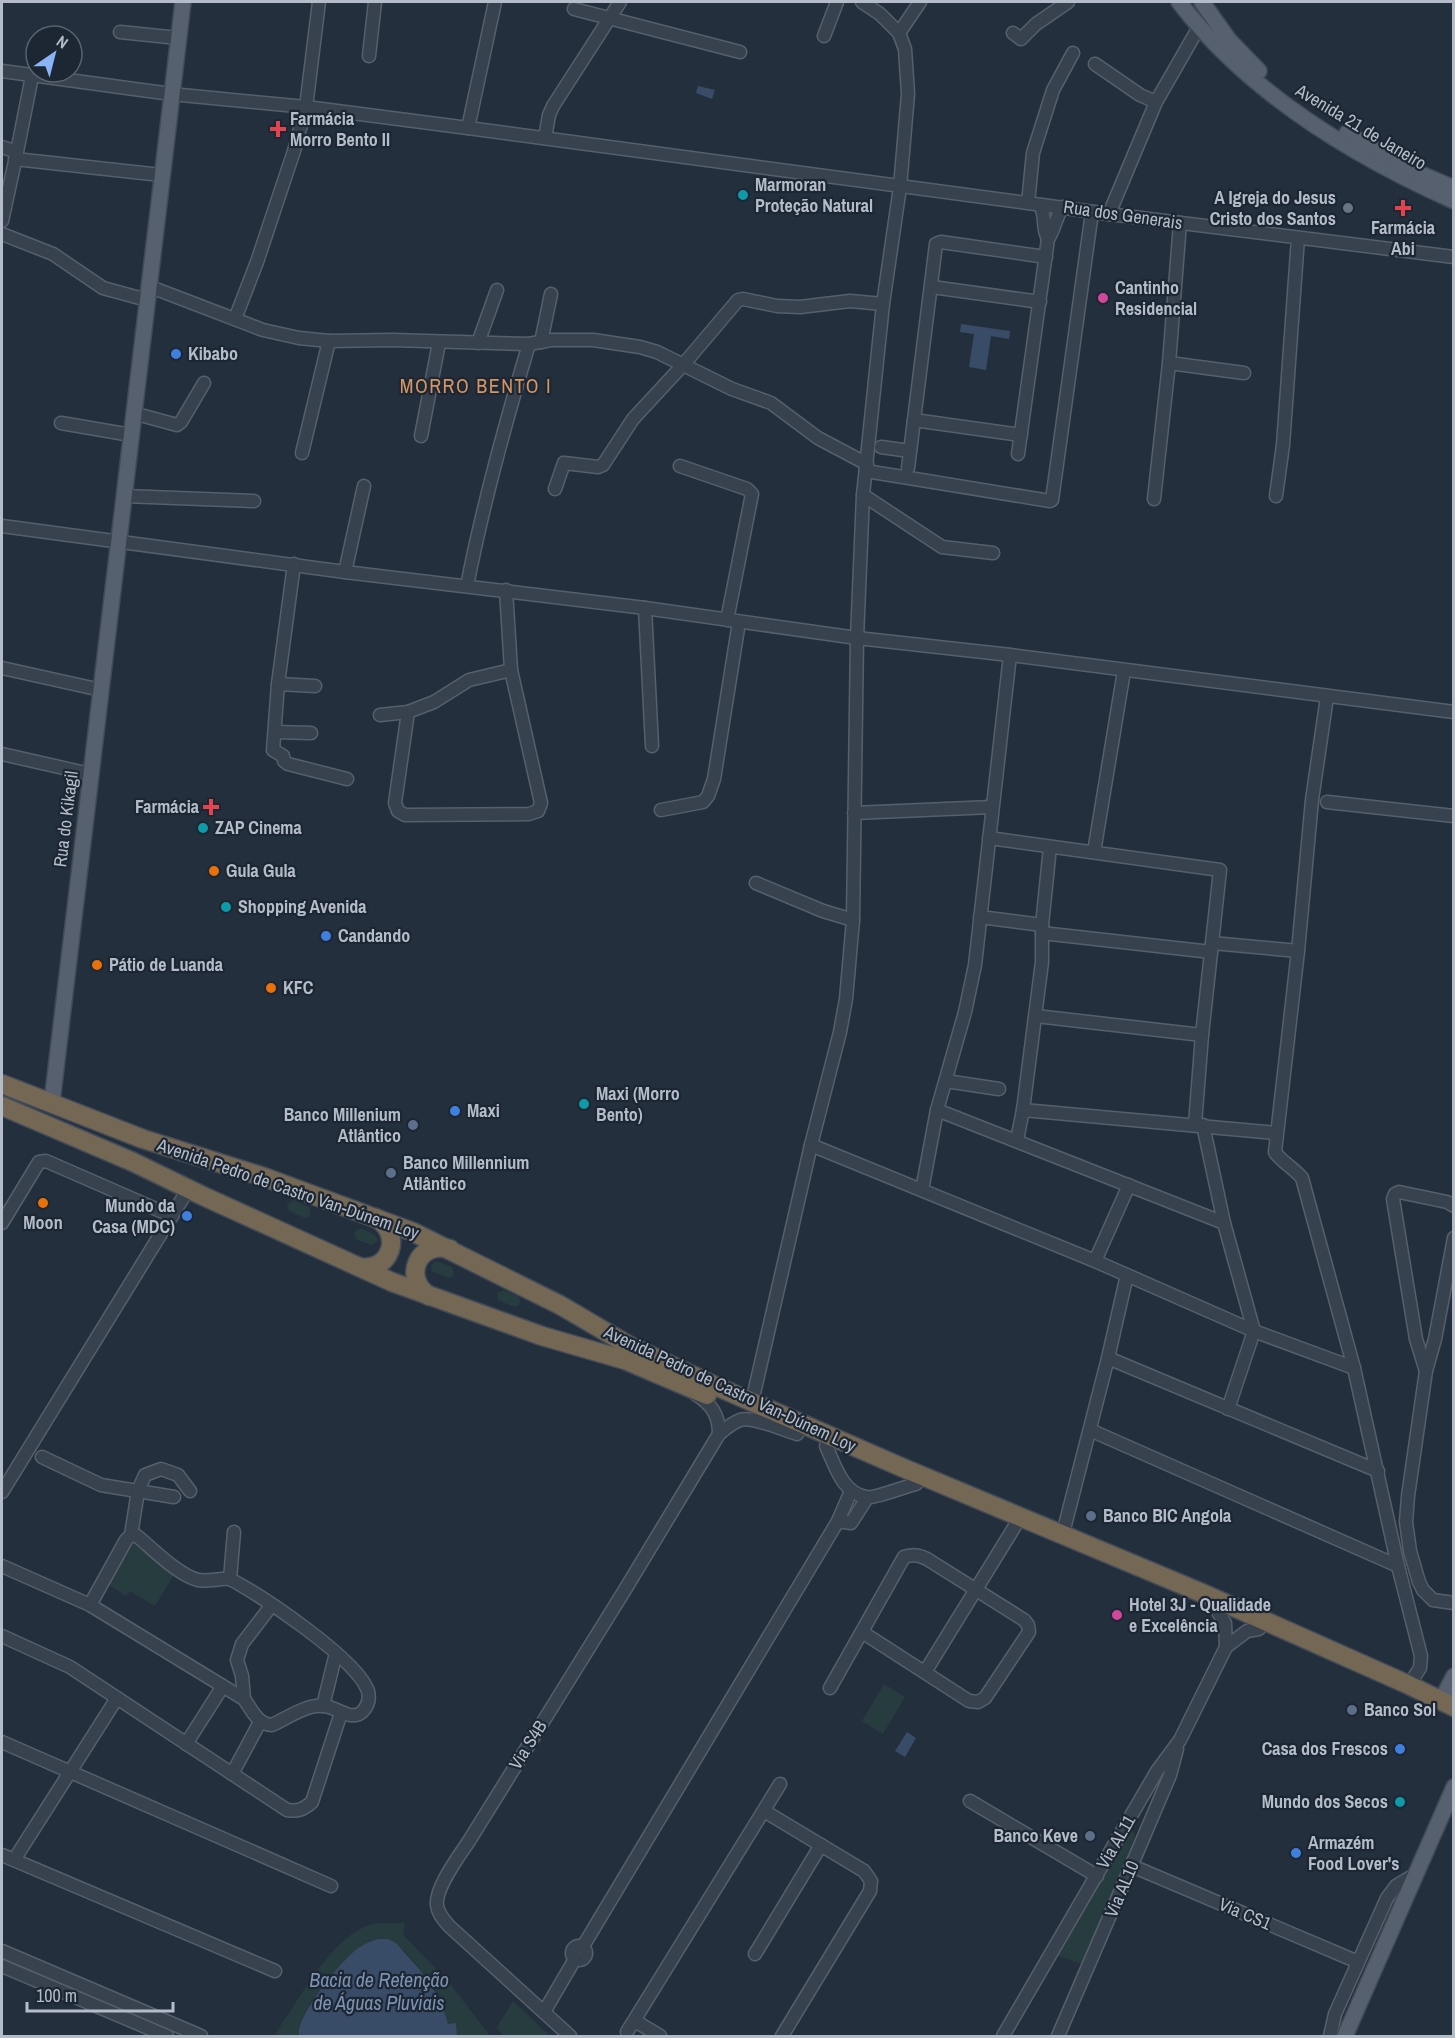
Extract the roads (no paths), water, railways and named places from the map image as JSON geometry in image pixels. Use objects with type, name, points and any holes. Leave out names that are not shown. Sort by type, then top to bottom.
[{"type":"highway","name":"Avenida Pedro de Castro Van-Dúnem Loy","points":[[2,1084],[143,1139],[264,1177],[413,1232],[560,1305],[630,1346],[752,1402],[901,1467],[1063,1533],[1409,1685],[1447,1704]]},
{"type":"highway","name":"Avenida Pedro de Castro Van-Dúnem Loy","points":[[2,1106],[133,1162],[357,1266],[432,1297],[542,1336],[625,1360],[1259,1629],[1454,1719]]},
{"type":"highway","points":[[357,1266],[365,1268],[377,1265],[384,1260],[390,1250],[391,1238],[388,1230],[376,1218]]},
{"type":"highway","points":[[432,1297],[425,1293],[417,1283],[415,1270],[418,1262],[426,1252],[434,1248],[451,1249]]},
{"type":"main road","name":"Rua do Kikagil","points":[[52,1102],[183,2]]},
{"type":"main road","name":"Avenida 21 de Janeiro","points":[[1179,2],[1199,27],[1235,63],[1281,102],[1380,165],[1454,201]]},
{"type":"main road","name":"Avenida 21 de Janeiro","points":[[1202,2],[1248,61],[1287,94],[1337,127],[1409,169],[1454,188]]},
{"type":"main road","points":[[1447,1704],[1454,1676]]},
{"type":"main road","points":[[1345,2037],[1454,1787]]},
{"type":"street","points":[[235,319],[294,151],[306,107],[319,2]]},
{"type":"street","points":[[369,56],[375,2]]},
{"type":"street","points":[[468,128],[495,2]]},
{"type":"street","points":[[545,138],[553,106],[620,2]]},
{"type":"street","points":[[824,36],[837,2]]},
{"type":"street","points":[[752,1402],[846,999],[853,920],[857,638],[863,495],[883,304],[900,187],[908,94],[905,49],[899,33],[880,14],[862,2]]},
{"type":"street","points":[[899,33],[920,2]]},
{"type":"street","points":[[1013,33],[1021,39],[1036,24],[1068,2]]},
{"type":"street","points":[[574,9],[740,52]]},
{"type":"street","points":[[1109,214],[1156,102],[1199,27]]},
{"type":"street","points":[[120,32],[178,38]]},
{"type":"street","points":[[1018,454],[1048,233],[1045,216],[1034,204],[1033,153],[1053,90],[1073,53]]},
{"type":"street","points":[[1095,64],[1140,95],[1156,102]]},
{"type":"street","name":"Rua dos Generais","points":[[2,71],[24,75]]},
{"type":"street","name":"Rua dos Generais","points":[[84,82],[306,107],[900,187],[1454,257]]},
{"type":"street","points":[[2,221],[30,84]]},
{"type":"street","points":[[2,147],[16,155],[161,175]]},
{"type":"street","points":[[1048,233],[1063,207]]},
{"type":"street","points":[[2,234],[53,254],[103,288],[147,293],[235,319],[263,330],[299,338],[330,341],[392,340],[439,343],[535,343],[593,340],[657,352],[732,389],[771,403],[818,438],[867,468],[1050,501],[1052,500],[1092,212]]},
{"type":"street","points":[[1154,500],[1169,363],[1180,223]]},
{"type":"street","points":[[1276,496],[1283,445],[1298,238]]},
{"type":"street","points":[[908,468],[936,246],[938,243],[1046,257]]},
{"type":"street","points":[[932,286],[1040,302]]},
{"type":"street","points":[[478,343],[496,290]]},
{"type":"street","points":[[467,586],[492,478],[551,294]]},
{"type":"street","points":[[555,489],[564,463],[598,467],[603,465],[633,419],[738,300],[800,307],[850,301],[883,304]]},
{"type":"street","points":[[302,453],[330,341]]},
{"type":"street","points":[[421,436],[439,343]]},
{"type":"street","points":[[1169,363],[1244,373]]},
{"type":"street","points":[[133,413],[177,425],[204,383]]},
{"type":"street","points":[[915,420],[1021,435]]},
{"type":"street","points":[[61,423],[131,435]]},
{"type":"street","points":[[881,447],[910,451]]},
{"type":"street","points":[[661,810],[703,802],[708,796],[714,778],[733,621],[752,494],[747,489],[680,466]]},
{"type":"street","points":[[345,572],[364,486]]},
{"type":"street","points":[[124,495],[254,501]]},
{"type":"street","points":[[863,495],[942,547],[993,553]]},
{"type":"street","points":[[2,526],[345,572],[645,608],[857,638],[1010,655],[1454,712]]},
{"type":"street","points":[[294,564],[278,684],[273,750],[283,756],[284,761],[288,764],[347,779]]},
{"type":"street","points":[[408,712],[395,803],[398,811],[405,815],[534,813],[538,811],[541,803],[511,670],[506,590]]},
{"type":"street","points":[[645,608],[651,746]]},
{"type":"street","points":[[922,1190],[937,1110],[965,1012],[975,965],[1010,655]]},
{"type":"street","points":[[2,668],[101,690]]},
{"type":"street","points":[[380,715],[408,712],[434,702],[469,680],[511,670]]},
{"type":"street","points":[[1094,852],[1124,670]]},
{"type":"street","points":[[278,684],[315,686]]},
{"type":"street","points":[[1327,697],[1312,800],[1298,951],[1275,1152],[1302,1178],[1354,1368],[1398,1566],[1422,1661],[1409,1685]]},
{"type":"street","points":[[275,732],[311,733]]},
{"type":"street","points":[[2,754],[90,774]]},
{"type":"street","points":[[1327,802],[1453,816],[1454,803]]},
{"type":"street","points":[[854,813],[992,807]]},
{"type":"street","points":[[989,838],[1220,869],[1202,1035],[1199,1124],[1254,1331],[1228,1409]]},
{"type":"street","points":[[1017,1140],[1036,1016],[1050,847]]},
{"type":"street","points":[[756,882],[823,911],[853,920]]},
{"type":"street","points":[[980,917],[1042,929],[1212,948],[1298,951]]},
{"type":"street","points":[[1036,1016],[1202,1035]]},
{"type":"street","points":[[945,1082],[999,1089]]},
{"type":"street","points":[[937,1110],[1224,1223]]},
{"type":"street","points":[[1023,1110],[1276,1132]]},
{"type":"street","points":[[811,1145],[1095,1261],[1254,1331],[1354,1368]]},
{"type":"street","points":[[2,1223],[39,1162],[46,1161],[172,1216]]},
{"type":"street","points":[[1095,1261],[1129,1185]]},
{"type":"street","points":[[2,1492],[189,1188]]},
{"type":"street","points":[[1426,1371],[1416,1339],[1393,1199],[1399,1192],[1447,1202],[1454,1206]]},
{"type":"street","points":[[1454,1238],[1436,1339],[1426,1371],[1406,1522],[1410,1551],[1423,1590],[1433,1599],[1454,1603]]},
{"type":"street","points":[[1063,1533],[1127,1275]]},
{"type":"street","points":[[1416,1339],[1426,1341],[1436,1339]]},
{"type":"street","points":[[1108,1358],[1378,1471]]},
{"type":"street","points":[[672,1380],[705,1400],[712,1408],[717,1415],[719,1434]]},
{"type":"street","points":[[719,1434],[741,1420],[750,1420],[797,1434]]},
{"type":"street","points":[[1090,1430],[1398,1566]]},
{"type":"street","name":"Via S4B","points":[[567,2034],[449,1926],[439,1913],[437,1897],[443,1883],[719,1434]]},
{"type":"street","points":[[826,1446],[844,1483],[851,1491],[867,1498],[916,1484]]},
{"type":"street","points":[[42,1457],[101,1485],[174,1497]]},
{"type":"street","points":[[90,1605],[131,1535],[138,1491],[145,1475],[160,1469],[178,1475],[190,1491]]},
{"type":"street","points":[[544,2012],[575,1959],[584,1957],[585,1953],[582,1948],[838,1521],[851,1491]]},
{"type":"street","points":[[838,1521],[852,1522],[867,1498]]},
{"type":"street","points":[[925,1672],[1015,1526]]},
{"type":"street","points":[[230,1579],[234,1532]]},
{"type":"street","points":[[2,1566],[90,1605],[244,1699],[260,1722],[272,1725],[314,1706],[332,1707],[341,1713],[356,1715],[361,1713],[370,1699],[368,1690],[361,1679],[336,1653],[230,1579],[195,1580],[184,1574],[137,1536],[131,1535]]},
{"type":"street","points":[[830,1688],[904,1557],[913,1554],[920,1555],[1024,1620],[1029,1632],[986,1698],[978,1702],[969,1701],[862,1632]]},
{"type":"street","points":[[244,1699],[242,1676],[237,1660],[242,1644],[271,1606]]},
{"type":"street","points":[[1218,1612],[1225,1623],[1226,1647]]},
{"type":"street","name":"Via AL11","points":[[1003,2037],[1157,1771],[1180,1740],[1226,1647],[1247,1631],[1259,1629]]},
{"type":"street","points":[[2,1636],[70,1667],[287,1810],[304,1809],[312,1802],[341,1713]]},
{"type":"street","points":[[323,1706],[336,1653]]},
{"type":"street","points":[[186,1744],[223,1686]]},
{"type":"street","points":[[14,1860],[117,1698]]},
{"type":"street","points":[[232,1774],[260,1722]]},
{"type":"street","name":"Via AL10","points":[[1058,2037],[1170,1774],[1180,1740]]},
{"type":"street","points":[[2,1742],[331,1886]]},
{"type":"street","points":[[627,2032],[780,1784]]},
{"type":"street","points":[[970,1801],[1097,1876]]},
{"type":"street","points":[[764,1811],[864,1871],[871,1881],[871,1887],[782,2037]]},
{"type":"street","points":[[1124,1829],[1130,1826],[1136,1827],[1141,1833],[1142,1841]]},
{"type":"street","points":[[755,1954],[820,1845]]},
{"type":"street","points":[[2,1855],[275,1971]]},
{"type":"street","name":"Via CS1","points":[[1132,1866],[1358,1962]]},
{"type":"street","points":[[1330,2037],[1335,2013],[1387,1898],[1396,1886],[1417,1872]]},
{"type":"street","points":[[2,1951],[201,2037]]},
{"type":"street","points":[[2,1965],[167,2037]]},
{"type":"street","points":[[635,2020],[660,2037]]},
{"type":"water","points":[[698,86],[715,90],[712,99],[696,93]]},
{"type":"water","points":[[961,324],[1010,331],[1009,339],[991,336],[986,370],[969,367],[974,334],[960,332]]},
{"type":"water","points":[[907,1732],[916,1738],[905,1757],[895,1751]]},
{"type":"water","name":"Bacia de Retenção de Águas Pluviais","points":[[378,1939],[388,1939],[396,1943],[421,1971],[441,2001],[448,2024],[456,2023],[457,2036],[299,2036],[304,2016],[320,1990],[350,1955],[367,1943]]},
{"type":"place","name":"Farmácia Morro Bento II","points":[[278,129]]},
{"type":"place","name":"Marmoran Proteção Natural","points":[[743,195]]},
{"type":"place","name":"A Igreja do Jesus Cristo dos Santos","points":[[1348,208]]},
{"type":"place","name":"Farmácia Abi","points":[[1403,208]]},
{"type":"place","name":"Cantinho Residencial","points":[[1103,298]]},
{"type":"place","name":"Kibabo","points":[[176,354]]},
{"type":"place","name":"Farmácia","points":[[211,807]]},
{"type":"place","name":"ZAP Cinema","points":[[203,828]]},
{"type":"place","name":"Gula Gula","points":[[214,871]]},
{"type":"place","name":"Shopping Avenida","points":[[226,907]]},
{"type":"place","name":"Candando","points":[[326,936]]},
{"type":"place","name":"Pátio de Luanda","points":[[97,965]]},
{"type":"place","name":"KFC","points":[[271,988]]},
{"type":"place","name":"Maxi (Morro Bento)","points":[[584,1104]]},
{"type":"place","name":"Maxi","points":[[455,1111]]},
{"type":"place","name":"Banco Millenium Atlântico","points":[[413,1125]]},
{"type":"place","name":"Banco Millennium Atlântico","points":[[391,1173]]},
{"type":"place","name":"Moon","points":[[43,1203]]},
{"type":"place","name":"Mundo da Casa (MDC)","points":[[187,1216]]},
{"type":"place","name":"Banco BIC Angola","points":[[1091,1516]]},
{"type":"place","name":"Hotel 3J - Qualidade e Excelência","points":[[1117,1615]]},
{"type":"place","name":"Banco Sol","points":[[1352,1710]]},
{"type":"place","name":"Casa dos Frescos","points":[[1400,1749]]},
{"type":"place","name":"Mundo dos Secos","points":[[1400,1802]]},
{"type":"place","name":"Banco Keve","points":[[1090,1836]]},
{"type":"place","name":"Armazém Food Lover's","points":[[1296,1853]]},
{"type":"district","name":"MORRO BENTO I","points":[[476,386]]}]
